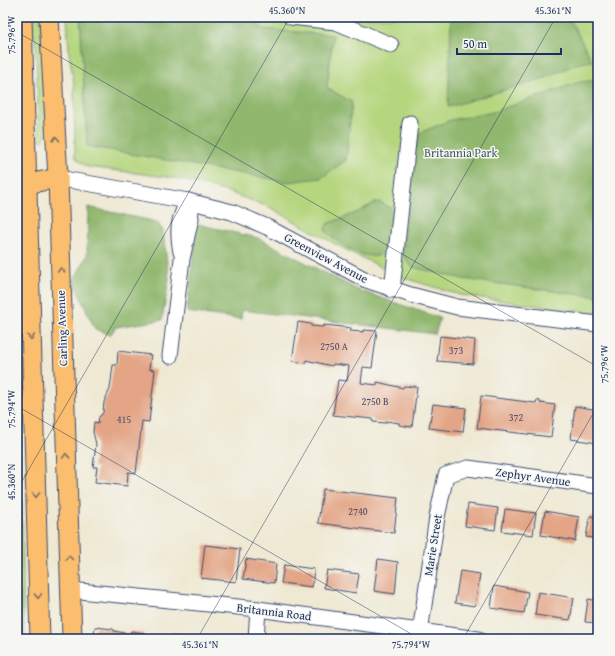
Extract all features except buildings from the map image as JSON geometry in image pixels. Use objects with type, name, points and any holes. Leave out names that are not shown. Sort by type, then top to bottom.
[{"type":"main road","points":[[22,17],[22,183],[40,639]]},
{"type":"main road","name":"Carling Avenue","points":[[49,17],[58,178],[72,639]]},
{"type":"main road","points":[[22,164],[58,178]]},
{"type":"main road","points":[[22,183],[58,178]]},
{"type":"street","points":[[291,17],[336,22],[391,45]]},
{"type":"street","points":[[392,290],[410,123]]},
{"type":"street","name":"Greenview Avenue","points":[[58,178],[188,201],[232,212],[267,227],[353,273],[392,290],[452,306],[598,324]]},
{"type":"street","points":[[170,356],[182,259],[178,236],[180,216],[188,201]]},
{"type":"street","name":"Zephyr Avenue","points":[[468,468],[598,486]]},
{"type":"street","name":"Marie Street","points":[[420,635],[437,516],[446,475],[468,468]]},
{"type":"street","name":"Britannia Road","points":[[70,590],[258,609],[420,635],[478,639]]},
{"type":"street","points":[[256,639],[258,609]]},
{"type":"green space","points":[[31,17],[41,17],[46,134],[43,141],[39,140],[36,47]]},
{"type":"green space","name":"Britannia Park","points":[[67,17],[598,17],[598,314],[460,295],[404,278],[348,251],[269,207],[228,192],[175,178],[88,167],[75,157],[74,84],[69,53]]},
{"type":"green space","points":[[80,17],[253,17],[262,29],[333,35],[327,88],[352,102],[346,160],[321,178],[288,182],[87,146]]},
{"type":"green space","points":[[447,17],[569,17],[592,61],[576,64],[545,78],[448,107],[451,18]]},
{"type":"green space","points":[[598,80],[598,297],[463,279],[412,267],[402,254],[412,163],[419,133],[451,120],[493,112],[580,82]]},
{"type":"green space","points":[[380,202],[391,208],[392,226],[390,239],[381,254],[377,256],[370,256],[356,252],[341,244],[325,230],[327,224],[358,212],[374,203]]},
{"type":"green space","points":[[88,207],[157,222],[163,231],[169,279],[162,320],[116,327],[110,335],[95,329],[73,281],[87,256]]},
{"type":"green space","points":[[197,224],[258,238],[358,290],[440,318],[435,334],[242,310],[241,319],[187,312]]},
{"type":"green space","points":[[17,323],[19,334],[24,639],[17,639]]},
{"type":"green space","points":[[17,580],[20,593],[23,639],[17,639]]}]
